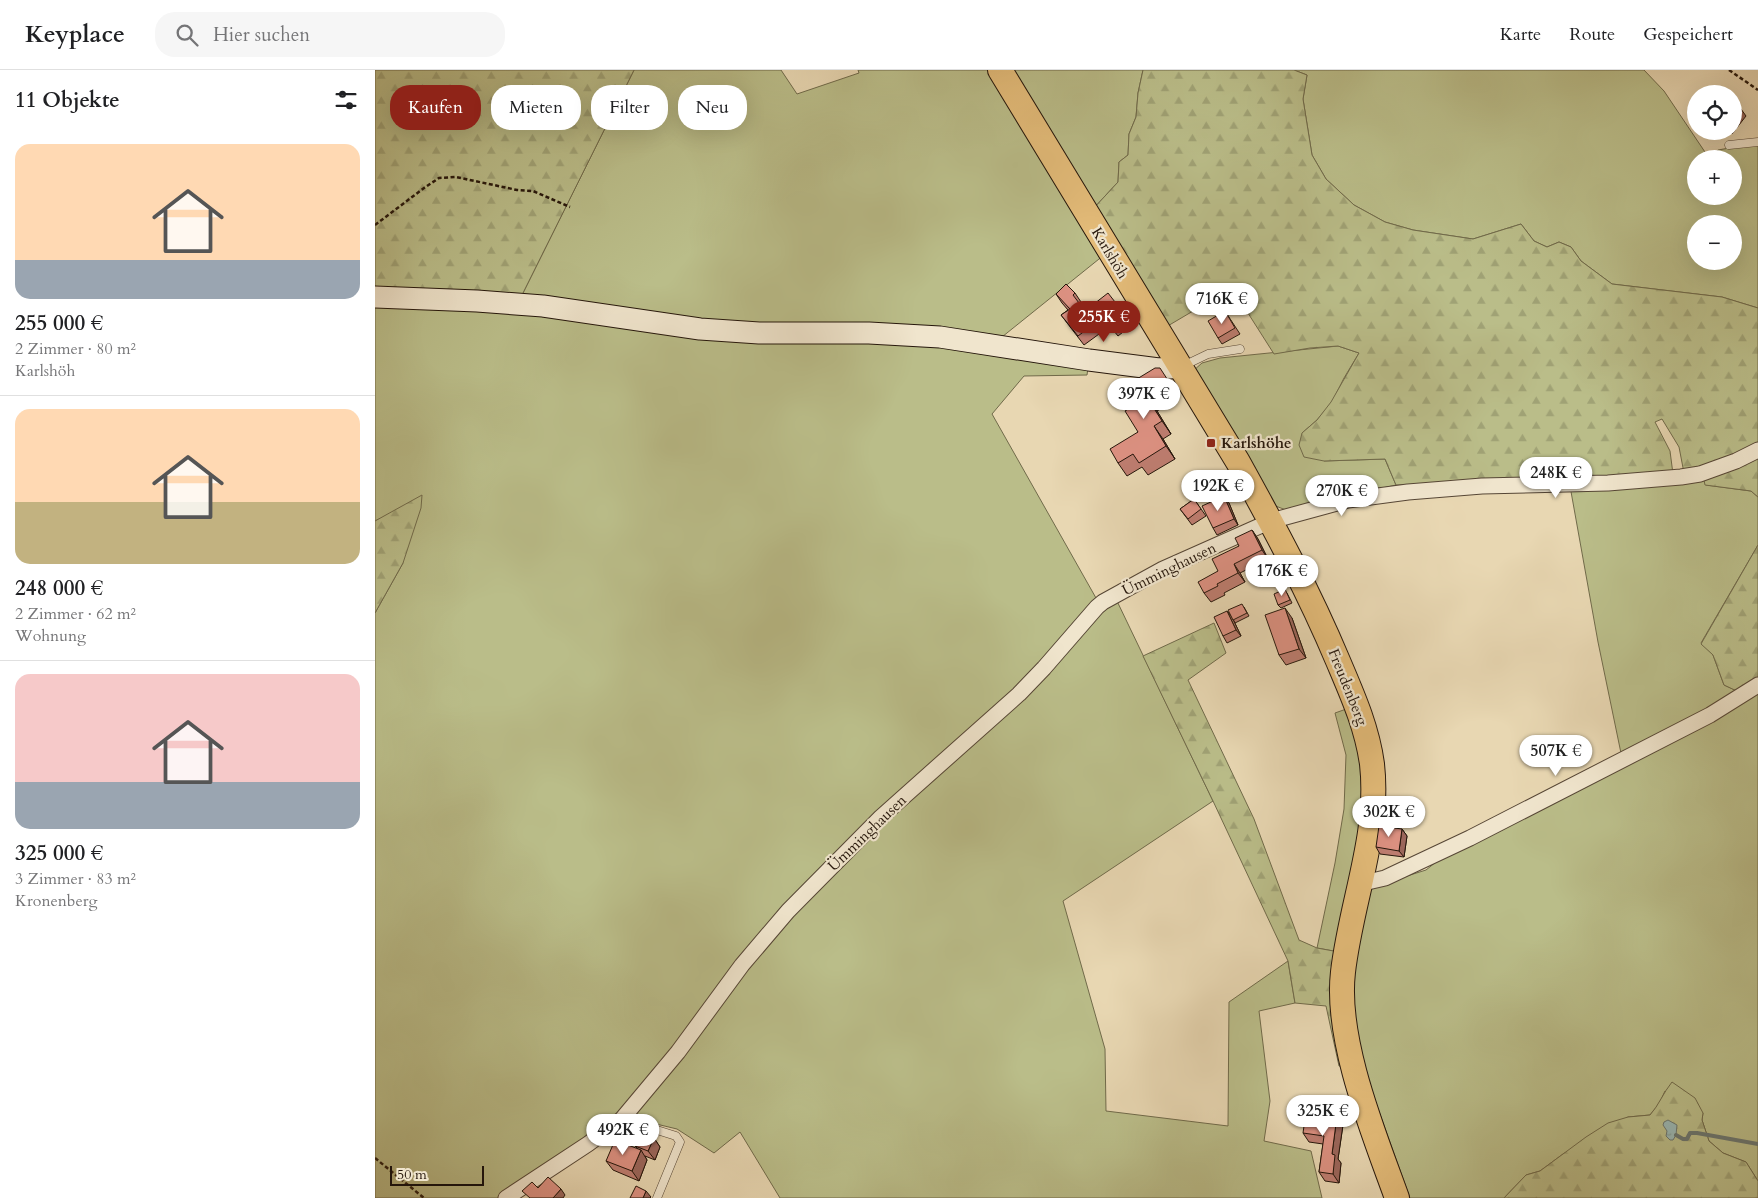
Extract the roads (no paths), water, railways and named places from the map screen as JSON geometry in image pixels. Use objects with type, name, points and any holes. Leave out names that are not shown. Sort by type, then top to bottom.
[{"type":"main road","name":"Karlshöh","points":[[1000,70],[1180,368]]},
{"type":"main road","points":[[375,297],[543,306],[701,329],[759,333],[911,334],[958,339],[1089,360],[1159,368],[1180,368]]},
{"type":"main road","name":"Freudenberg","points":[[1180,368],[1238,462],[1271,521],[1332,646],[1365,728],[1372,765],[1371,832],[1359,884],[1343,973],[1343,1006],[1348,1041],[1372,1129],[1397,1198]]},
{"type":"street","name":"Ümminghausen","points":[[505,1198],[588,1144],[622,1119],[679,1052],[743,965],[788,911],[881,817],[1019,694],[1097,607],[1163,569],[1271,521],[1348,500],[1408,492],[1482,486],[1608,483],[1681,478],[1700,474],[1736,461],[1758,450]]},
{"type":"street","points":[[1359,884],[1385,878],[1470,838],[1710,715],[1758,685]]},
{"type":"lane","points":[[1729,145],[1758,142]]},
{"type":"lane","points":[[1180,368],[1208,354],[1240,349]]},
{"type":"lane","points":[[622,1119],[676,1136],[680,1142],[657,1198]]},
{"type":"water","points":[[1668,1120],[1677,1125],[1676,1135],[1673,1140],[1666,1136],[1667,1131],[1663,1125]]},
{"type":"waterway","points":[[1676,1135],[1687,1139],[1690,1133],[1697,1133],[1758,1144]]},
{"type":"place","name":"Karlshöhe","points":[[1211,443]]}]
